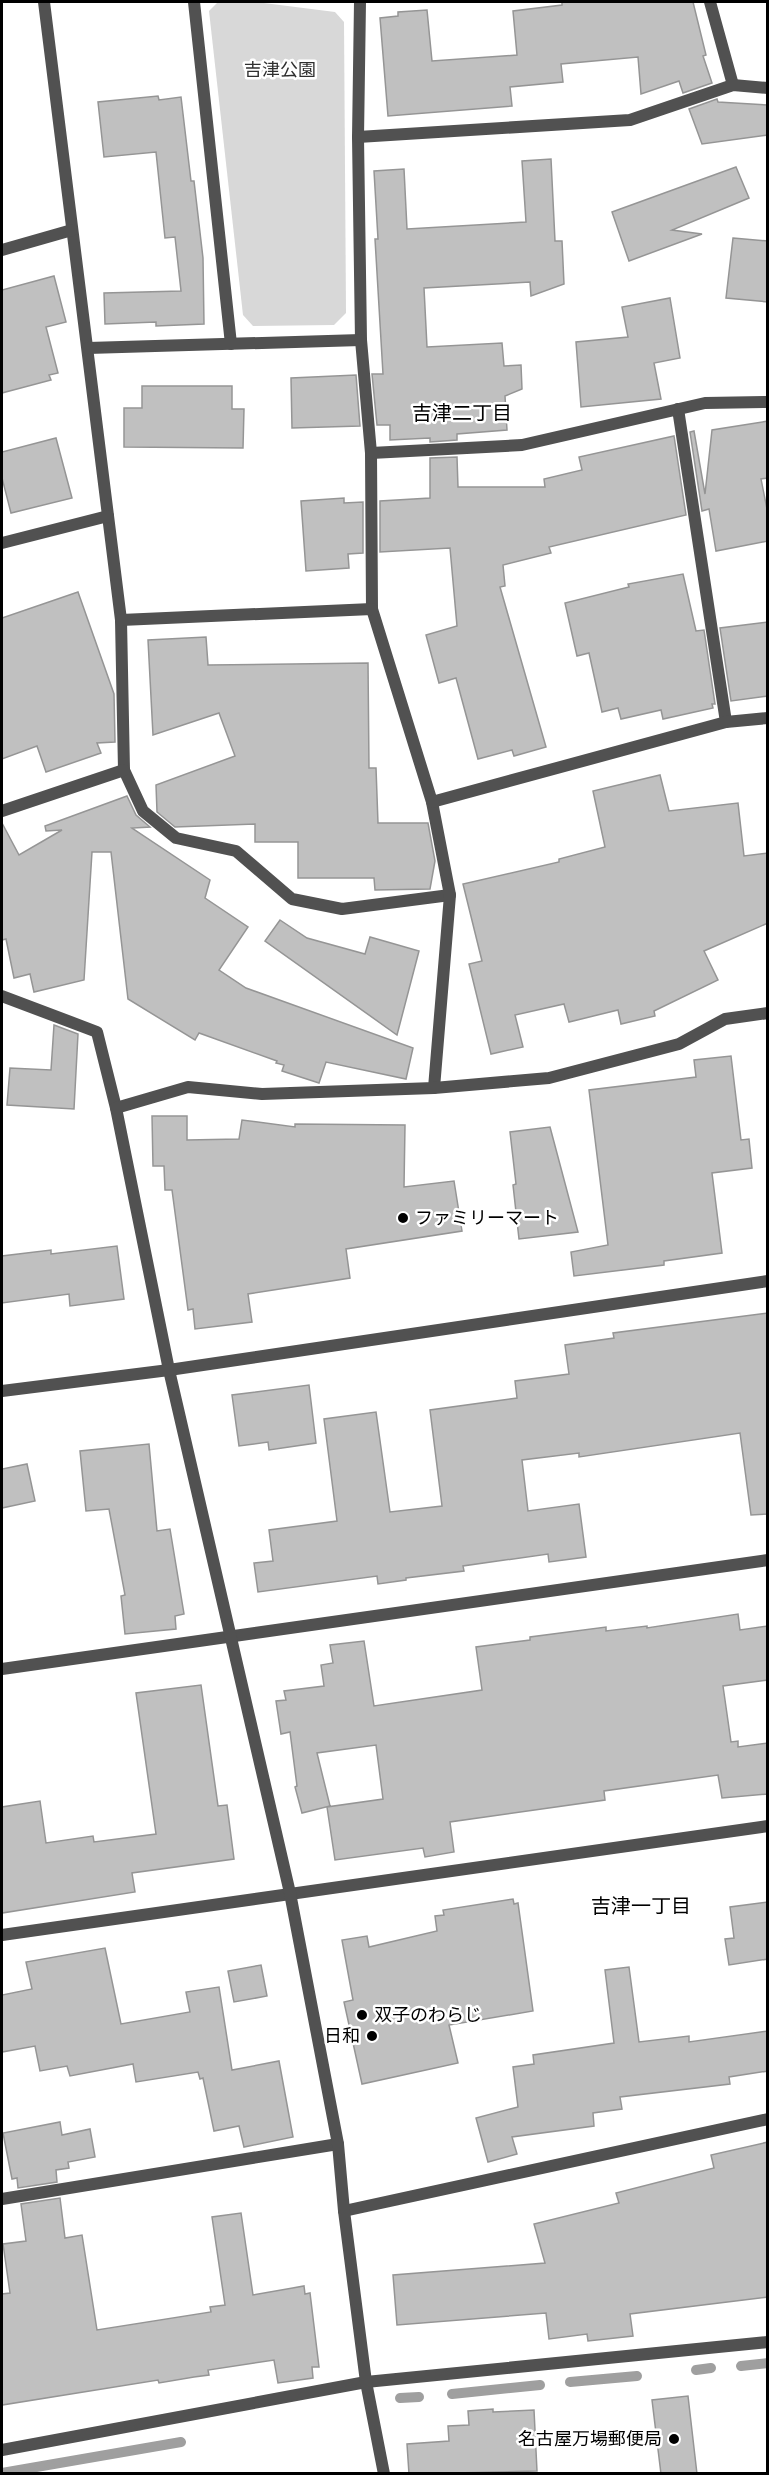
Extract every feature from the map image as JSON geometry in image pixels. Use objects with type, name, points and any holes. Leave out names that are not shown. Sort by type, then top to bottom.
[{"type":"street","points":[[44,2],[121,620],[124,770],[142,811],[176,838],[236,851],[292,899],[342,909],[450,895]]},
{"type":"street","points":[[194,2],[231,344]]},
{"type":"street","points":[[360,2],[358,137],[361,340],[371,453],[372,609],[432,802],[450,895],[434,1088]]},
{"type":"street","points":[[710,2],[733,85]]},
{"type":"street","points":[[358,137],[630,120],[733,85],[768,88]]},
{"type":"street","points":[[2,250],[72,230]]},
{"type":"street","points":[[88,348],[361,340]]},
{"type":"street","points":[[371,453],[522,445],[705,403],[768,402]]},
{"type":"street","points":[[678,409],[726,722]]},
{"type":"street","points":[[2,543],[108,516]]},
{"type":"street","points":[[121,620],[372,609]]},
{"type":"street","points":[[432,802],[726,722],[768,718]]},
{"type":"street","points":[[2,811],[124,770]]},
{"type":"street","points":[[2,996],[97,1032],[116,1108],[169,1370],[290,1893],[338,2144],[344,2211],[366,2382],[384,2474]]},
{"type":"street","points":[[116,1108],[188,1087],[262,1094],[434,1088],[549,1077],[679,1044],[725,1019],[768,1013]]},
{"type":"street","points":[[2,1391],[169,1370],[768,1281]]},
{"type":"street","points":[[2,1669],[768,1560]]},
{"type":"street","points":[[2,1935],[768,1826]]},
{"type":"street","points":[[344,2211],[768,2119]]},
{"type":"street","points":[[2,2199],[338,2144]]},
{"type":"street","points":[[2,2450],[366,2382],[768,2342]]},
{"type":"green space","name":"吉津公園","points":[[218,2],[256,2],[335,12],[344,22],[346,313],[334,325],[253,326],[243,315],[209,11]]},
{"type":"building","points":[[562,2],[693,2],[706,55],[703,56],[712,83],[683,93],[679,81],[641,94],[638,57],[561,64],[563,82],[510,87],[512,106],[388,116],[380,18],[398,16],[398,12],[427,10],[432,61],[517,55],[513,11],[562,5]]},
{"type":"building","points":[[158,96],[159,100],[181,97],[203,258],[204,324],[156,326],[156,322],[105,324],[104,293],[181,291],[175,237],[165,238],[156,152],[104,157],[98,102]]},
{"type":"building","points":[[717,99],[718,102],[768,105],[768,135],[702,144],[689,109]]},
{"type":"building","points":[[551,159],[555,241],[562,241],[564,284],[531,296],[530,282],[424,288],[427,347],[502,343],[504,366],[521,365],[522,389],[505,396],[507,430],[457,434],[457,440],[430,442],[430,438],[390,440],[390,425],[377,425],[372,374],[383,374],[375,239],[378,239],[374,171],[404,169],[407,229],[526,222],[522,161]]},
{"type":"building","points":[[736,167],[749,198],[672,230],[702,234],[629,261],[612,212]]},
{"type":"building","points":[[733,238],[768,241],[768,302],[726,298]]},
{"type":"building","points":[[54,276],[66,322],[46,327],[58,373],[49,375],[51,380],[2,393],[2,290]]},
{"type":"building","points":[[670,298],[680,358],[654,363],[661,399],[581,407],[576,342],[628,337],[622,307]]},
{"type":"building","points":[[356,375],[360,426],[292,428],[291,378]]},
{"type":"building","points":[[142,386],[232,386],[232,409],[244,409],[243,448],[124,447],[124,408],[142,408]]},
{"type":"building","points":[[768,421],[768,478],[761,479],[768,514],[768,541],[716,551],[709,509],[702,511],[690,432],[694,431],[705,494],[712,430]]},
{"type":"building","points":[[674,436],[686,515],[549,547],[551,553],[503,565],[505,586],[500,587],[546,747],[514,756],[512,750],[478,759],[456,678],[439,683],[426,635],[457,626],[450,548],[380,552],[380,501],[430,498],[430,458],[457,457],[458,487],[545,487],[544,479],[582,470],[579,457]]},
{"type":"building","points":[[56,438],[72,498],[11,513],[2,478],[2,452]]},
{"type":"building","points":[[344,498],[344,503],[363,502],[363,553],[348,554],[349,568],[306,571],[301,501]]},
{"type":"building","points":[[683,574],[696,631],[704,630],[715,704],[712,704],[713,708],[663,719],[661,710],[621,719],[618,708],[602,712],[589,653],[577,656],[565,603],[629,587],[628,584]]},
{"type":"building","points":[[78,592],[114,694],[115,742],[97,743],[101,753],[46,772],[37,746],[2,759],[2,618]]},
{"type":"building","points":[[768,622],[768,696],[731,701],[720,628]]},
{"type":"building","points":[[206,637],[208,665],[368,663],[369,768],[376,768],[378,823],[428,823],[435,861],[430,889],[375,890],[374,878],[298,878],[298,842],[255,842],[255,824],[175,827],[157,812],[156,785],[235,756],[219,713],[153,735],[148,640]]},
{"type":"building","points":[[660,775],[669,811],[738,803],[744,856],[768,853],[768,923],[704,951],[718,980],[654,1011],[655,1016],[621,1024],[618,1010],[569,1022],[564,1004],[515,1015],[523,1047],[491,1054],[469,964],[482,961],[463,884],[559,862],[559,859],[605,847],[593,791]]},
{"type":"building","points":[[127,796],[136,815],[150,827],[132,828],[210,880],[205,898],[248,927],[219,970],[246,988],[413,1048],[406,1079],[326,1062],[319,1083],[282,1071],[284,1065],[276,1063],[277,1061],[199,1033],[195,1040],[128,999],[111,852],[92,852],[84,980],[34,992],[30,974],[14,978],[6,939],[2,940],[2,823],[19,855],[62,830],[46,831],[45,826]]},
{"type":"building","points":[[280,920],[307,938],[365,954],[370,937],[419,951],[397,1035],[265,941]]},
{"type":"building","points":[[54,1025],[78,1034],[74,1109],[7,1105],[10,1068],[51,1070]]},
{"type":"building","points":[[731,1056],[741,1140],[749,1139],[752,1168],[712,1173],[722,1253],[664,1261],[664,1265],[574,1276],[571,1252],[608,1245],[589,1090],[696,1077],[694,1060]]},
{"type":"building","points":[[152,1116],[187,1116],[187,1140],[239,1139],[242,1120],[295,1127],[295,1124],[405,1125],[404,1187],[454,1181],[462,1231],[346,1249],[350,1278],[248,1294],[252,1322],[195,1329],[193,1309],[188,1310],[172,1190],[165,1190],[164,1166],[153,1166]]},
{"type":"building","points":[[550,1127],[578,1232],[519,1239],[510,1132]]},
{"type":"building","points":[[117,1246],[124,1299],[70,1306],[69,1294],[2,1303],[2,1256],[51,1250],[51,1254]]},
{"type":"building","points":[[768,1313],[768,1514],[751,1515],[740,1433],[579,1457],[579,1453],[522,1460],[528,1511],[579,1504],[586,1557],[549,1562],[548,1554],[463,1566],[464,1571],[378,1584],[377,1576],[258,1592],[254,1563],[273,1561],[269,1530],[337,1521],[324,1419],[376,1412],[390,1512],[442,1506],[430,1410],[517,1398],[515,1381],[569,1374],[565,1345],[614,1338],[613,1333]]},
{"type":"building","points":[[309,1385],[316,1443],[269,1450],[268,1442],[239,1446],[232,1395]]},
{"type":"building","points":[[149,1444],[157,1531],[170,1529],[184,1614],[175,1616],[176,1629],[125,1634],[121,1596],[125,1595],[109,1509],[86,1511],[80,1451]]},
{"type":"building","points":[[27,1464],[35,1501],[2,1508],[2,1469]]},
{"type":"building","points":[[738,1614],[740,1630],[768,1626],[768,1680],[723,1686],[731,1742],[738,1741],[738,1747],[768,1743],[768,1794],[722,1798],[718,1775],[604,1791],[605,1800],[450,1822],[454,1852],[425,1857],[423,1848],[335,1860],[327,1807],[383,1799],[376,1745],[317,1753],[330,1806],[302,1813],[295,1787],[297,1786],[290,1732],[281,1734],[276,1701],[286,1700],[284,1691],[324,1686],[321,1665],[333,1663],[330,1645],[364,1641],[374,1706],[482,1690],[476,1647],[606,1627],[606,1631],[647,1626],[647,1628]]},
{"type":"building","points":[[201,1685],[218,1806],[227,1805],[234,1859],[132,1873],[135,1892],[2,1913],[2,1807],[40,1801],[46,1843],[93,1836],[94,1842],[156,1834],[136,1693]]},
{"type":"building","points":[[513,1899],[514,1904],[518,1903],[533,2011],[449,2025],[458,2063],[362,2084],[344,2002],[353,2000],[342,1940],[367,1936],[369,1947],[437,1931],[435,1916],[444,1915],[443,1910]]},
{"type":"building","points":[[768,1902],[768,1959],[729,1965],[725,1939],[734,1938],[730,1907]]},
{"type":"building","points":[[105,1948],[121,2024],[190,2012],[186,1992],[219,1987],[232,2070],[279,2061],[293,2137],[244,2147],[239,2126],[214,2131],[203,2078],[200,2079],[198,2072],[136,2082],[133,2064],[70,2076],[67,2066],[40,2071],[35,2046],[2,2052],[2,1995],[32,1989],[26,1962]]},
{"type":"building","points":[[261,1965],[267,1996],[234,2002],[228,1971]]},
{"type":"building","points":[[629,1967],[639,2042],[689,2036],[689,2042],[768,2031],[768,2071],[729,2077],[730,2084],[620,2097],[622,2109],[593,2113],[594,2126],[512,2137],[517,2154],[488,2162],[476,2118],[518,2107],[513,2067],[534,2064],[533,2055],[614,2043],[605,1970]]},
{"type":"building","points":[[60,2122],[62,2135],[90,2129],[95,2157],[68,2162],[69,2168],[56,2170],[57,2182],[18,2188],[17,2178],[12,2179],[3,2133]]},
{"type":"building","points":[[768,2142],[768,2297],[630,2314],[633,2336],[588,2341],[587,2334],[549,2339],[546,2313],[397,2325],[393,2275],[545,2263],[534,2224],[619,2203],[616,2193],[714,2168],[711,2155]]},
{"type":"building","points":[[60,2198],[65,2238],[82,2235],[97,2330],[211,2312],[210,2307],[225,2305],[212,2217],[241,2213],[253,2295],[304,2286],[305,2294],[310,2293],[319,2367],[312,2367],[313,2378],[278,2383],[274,2360],[208,2370],[209,2375],[159,2383],[158,2380],[2,2405],[2,2294],[10,2293],[3,2244],[26,2241],[21,2204]]},
{"type":"building","points":[[688,2396],[697,2474],[661,2474],[652,2400]]},
{"type":"building","points":[[493,2409],[493,2412],[534,2410],[537,2471],[409,2474],[407,2444],[449,2441],[448,2426],[469,2425],[468,2411]]},
{"type":"waterway","points":[[741,2366],[768,2363]]},
{"type":"waterway","points":[[696,2370],[711,2368]]},
{"type":"waterway","points":[[570,2382],[637,2376]]},
{"type":"waterway","points":[[452,2394],[540,2385]]},
{"type":"waterway","points":[[400,2398],[419,2397]]},
{"type":"waterway","points":[[2,2473],[181,2442]]},
{"type":"place","name":"ファミリーマート","points":[[403,1218]]},
{"type":"place","name":"双子のわらじ","points":[[362,2015]]},
{"type":"place","name":"日和","points":[[372,2036]]},
{"type":"place","name":"名古屋万場郵便局","points":[[674,2439]]},
{"type":"district","name":"吉津二丁目","points":[[462,413]]},
{"type":"district","name":"吉津一丁目","points":[[641,1906]]}]
